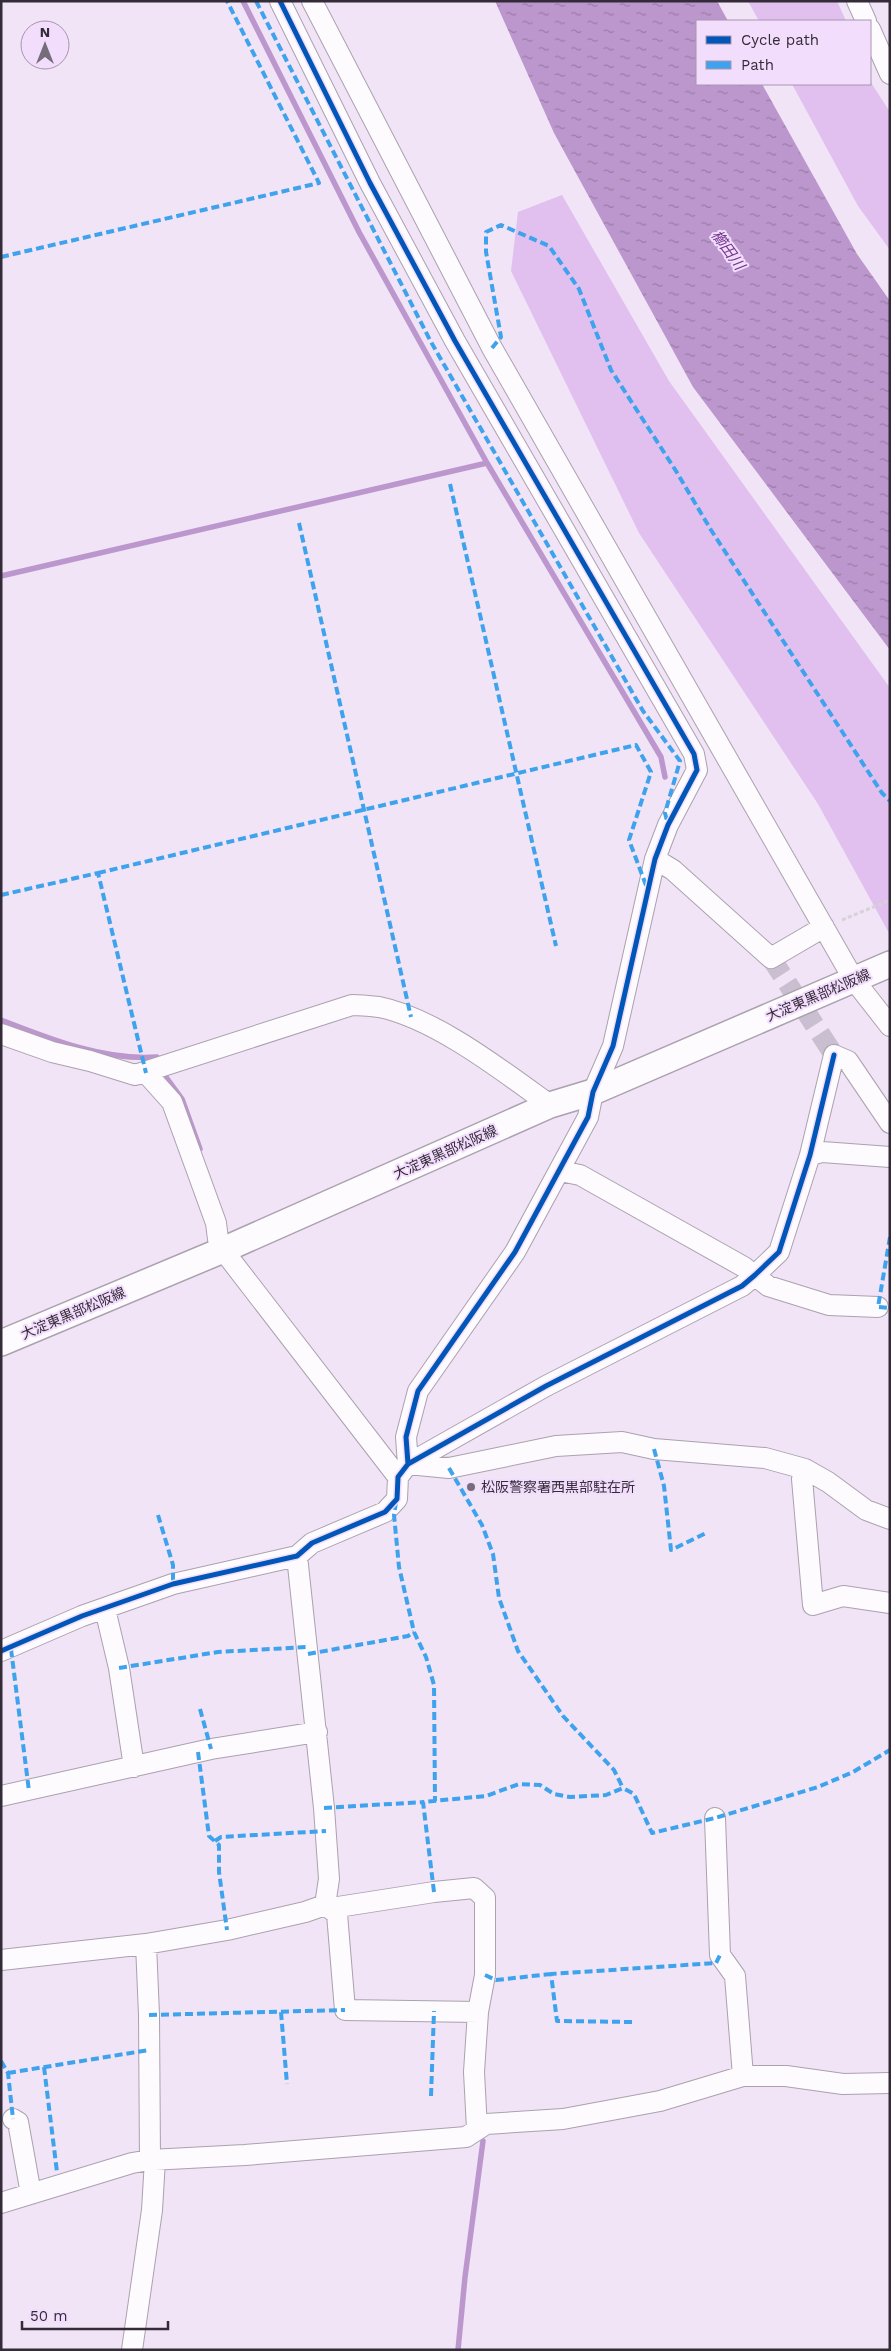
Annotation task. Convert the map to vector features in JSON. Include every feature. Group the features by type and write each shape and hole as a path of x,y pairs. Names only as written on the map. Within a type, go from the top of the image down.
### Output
{"main road":[{"name":"大淀東黒部松阪線","path":"1,1343 230,1247 550,1105 593,1092 890,964"}],"street":[{"path":"1,1652 82,1616 173,1584 297,1556 312,1543 385,1512 397,1498 403,1471 406,1437 418,1391 515,1252 588,1117 593,1092 613,1046 655,859 668,825 697,770 694,754 455,340 370,183 280,1"},
{"path":"312,1 492,348 890,1026"},
{"path":"858,1 866,20"},
{"path":"871,31 890,74"},
{"path":"655,859 673,870 770,958 830,925"},
{"path":"1,1034 52,1052 90,1060 135,1074 352,1005 379,1007 411,1017 489,1061 550,1105"},
{"path":"403,1471 546,1386 742,1286 779,1252 810,1155 834,1055 848,1060 890,1122"},
{"path":"146,1072 172,1102 216,1223 218,1239 230,1247 403,1471"},
{"path":"810,1155 822,1152 890,1157"},
{"path":"560,1171 580,1175 744,1267 768,1286 829,1304 878,1308"},
{"path":"403,1471 449,1468 556,1446 622,1442 672,1451 765,1458 805,1469 828,1482 866,1510 890,1519"},
{"path":"805,1469 802,1479 813,1605 843,1596 890,1603"},
{"path":"297,1556 317,1732 329,1879 325,1905"},
{"path":"106,1609 119,1668 134,1767"},
{"path":"1,1796 210,1749 317,1732"},
{"path":"715,1818 720,1955 734,1976 743,2076"},
{"path":"1,1960 146,1944 227,1930 305,1912 325,1905 338,1907 434,1892 474,1888 485,1898 485,1975 478,2012 474,2072 477,2129"},
{"path":"325,1905 336,1914 345,2010 478,2012"},
{"path":"132,2350 152,2210 146,1944"},
{"path":"1,2203 30,2188 132,2163 151,2156 245,2156 466,2137 486,2124 563,2119 660,2101 743,2076 786,2076 843,2084 890,2083"},
{"path":"13,2119 18,2122 30,2188"}],"path":[{"path":"830,925 890,900"}],"shaded area":[{"path":"748,1 837,1 846,20 758,20"},
{"path":"871,83 890,112 890,250 858,206 793,85 871,85"},
{"path":"562,195 669,381 890,688 890,935 818,804 639,533 511,271 518,212"}],"water":[{"name":"櫛田川","path":"495,1 717,1 727,20 696,20 696,85 763,85 857,254 890,301 890,650 693,387 554,133"}],"waterway":[{"path":"243,1 359,232 487,463 661,757 665,777"},
{"path":"1,576 487,463"},
{"path":"1,1020 58,1041 97,1052 117,1056 157,1057 158,1060"},
{"path":"166,1077 182,1099 200,1149"},
{"path":"458,2350 465,2277 483,2141"}],"tunnel":[{"path":"771,958 834,1055"}],"marked path":[{"path":"1,257 319,183 227,1"},
{"path":"256,1 431,342 643,711 680,761 665,813 668,825"},
{"path":"492,348 501,337 486,252 486,232 501,225 549,246 579,289 611,370 676,471 711,530 882,793 890,801"},
{"path":"450,484 556,946"},
{"path":"299,523 411,1017"},
{"path":"98,873 636,745 651,772 629,840 647,888"},
{"path":"1,895 98,873 146,1073"},
{"path":"890,1237 878,1307 890,1308"},
{"path":"654,1449 664,1486 671,1550 708,1532"},
{"path":"449,1468 482,1525 493,1554 499,1598 518,1651 563,1716 614,1770 623,1788"},
{"path":"396,1502 394,1515 399,1567 414,1632 426,1657 434,1685 435,1801"},
{"path":"158,1515 173,1565 173,1584"},
{"path":"308,1654 408,1636 414,1632"},
{"path":"119,1668 218,1652 307,1647"},
{"path":"11,1649 29,1791"},
{"path":"200,1709 211,1749"},
{"path":"434,1892 423,1802 486,1796 519,1784 540,1785 554,1794 570,1797 606,1795 623,1788 634,1794 652,1833 715,1818 818,1787 853,1772 890,1750"},
{"path":"198,1752 209,1836 219,1845 219,1872 227,1930"},
{"path":"324,1808 423,1802"},
{"path":"215,1841 221,1837 326,1831"},
{"path":"632,2022 557,2021 551,1974 716,1963 720,1955"},
{"path":"485,1975 496,1980 551,1974"},
{"path":"149,2015 345,2010"},
{"path":"431,2096 434,2011"},
{"path":"281,2012 287,2084"},
{"path":"8,2073 149,2050"},
{"path":"1,2061 8,2073 13,2119"},
{"path":"44,2067 57,2172"}],"cycle path":[{"path":"280,1 370,183 455,341 694,754 697,770 668,825 655,859 613,1046 593,1092 588,1117 515,1252 418,1391 406,1437 408,1464"},
{"path":"1,1651 82,1616 173,1584 297,1556 312,1543 385,1512 397,1499 398,1477 408,1464 546,1386 742,1286 779,1252 810,1155 834,1055"}],"place":[{"name":"松阪警察署西黒部駐在所","path":"471,1487"}]}
